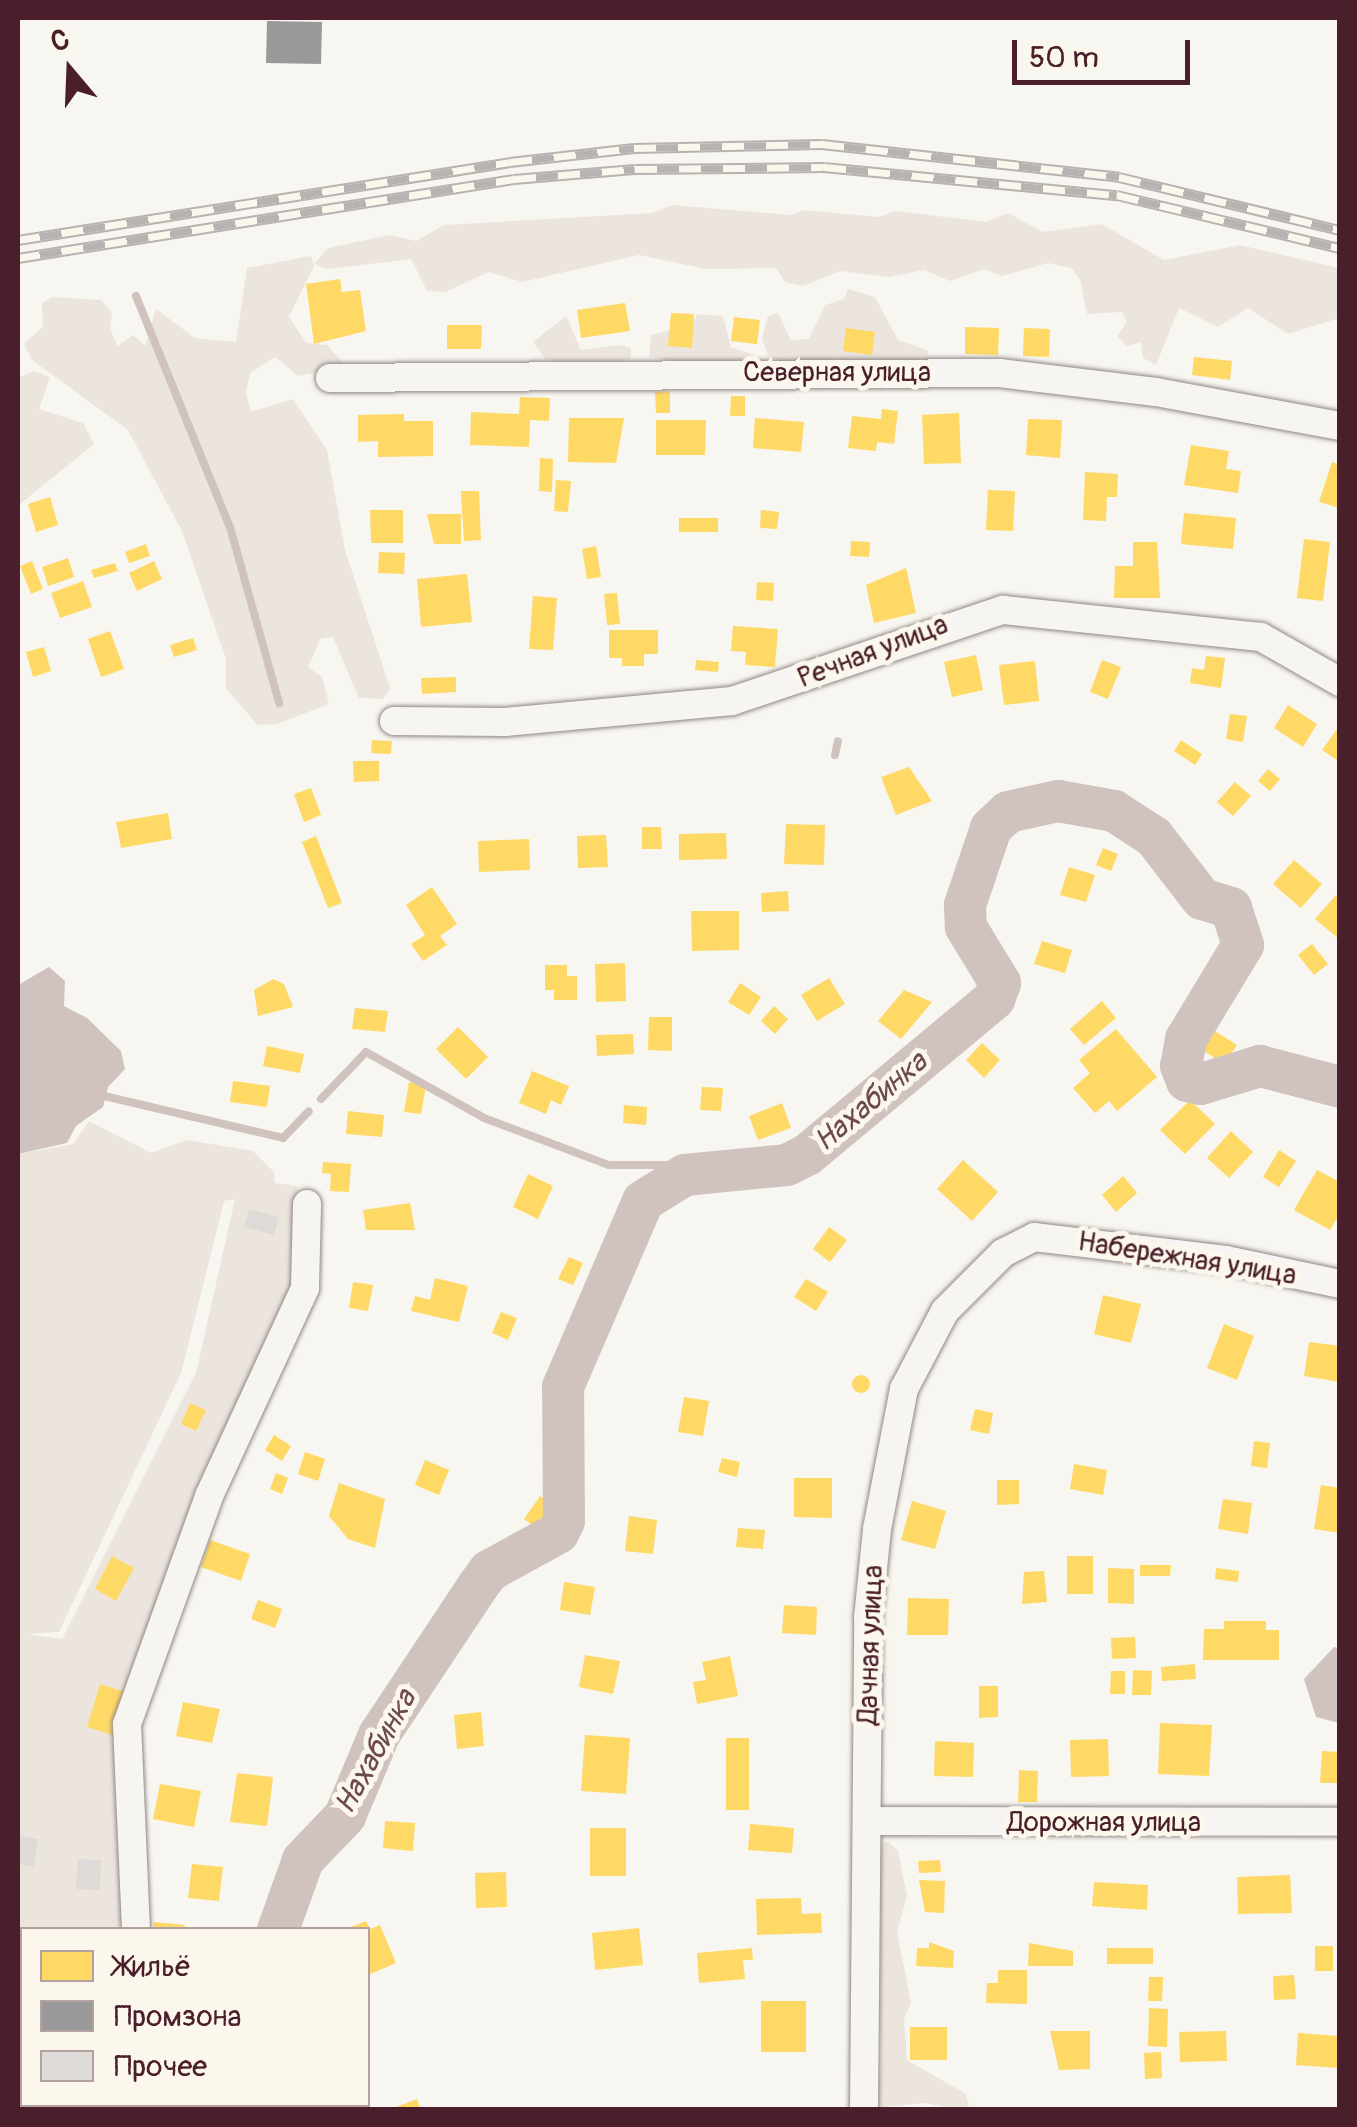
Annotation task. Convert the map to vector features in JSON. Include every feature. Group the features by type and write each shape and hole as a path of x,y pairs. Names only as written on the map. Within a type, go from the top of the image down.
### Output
{"street":[{"name":"Северная улица","path":"330,378 1000,374 1156,392 1340,426"},
{"name":"Речная улица","path":"394,720 505,722 732,701 1002,610 1261,637 1340,682"},
{"path":"136,1927 127,1724 209,1496 305,1288 307,1204"},
{"name":"Набережная улица","path":"1034,1238 1226,1260 1340,1284"},
{"name":"Дачная улица","path":"864,2110 868,1618 888,1448 904,1389 945,1311 1003,1253 1034,1238"},
{"name":"Дорожная улица","path":"868,1821 1340,1822"}],"shaded area":[{"path":"672,205 792,215 803,210 879,217 896,211 986,222 1008,213 1043,232 1102,224 1164,260 1240,245 1339,268 1339,318 1288,334 1248,308 1218,327 1179,308 1156,365 1143,358 1141,342 1127,346 1117,336 1127,322 1122,312 1087,314 1080,279 1071,268 1048,263 1002,276 984,269 950,281 924,270 889,277 840,271 803,286 785,282 776,268 706,269 639,255 522,282 489,272 445,292 427,291 411,259 327,269 314,264 328,248 390,235 416,241 444,225 652,213"},
{"path":"311,256 314,266 289,317 306,343 327,345 347,367 298,376 275,357 250,373 246,393 251,412 293,399 327,450 345,550 390,688 383,699 359,698 333,637 321,638 308,667 322,677 329,704 277,724 258,725 226,688 226,659 182,531 128,430 32,360 24,344 43,327 42,303 52,297 101,300 112,313 110,329 118,346 133,335 145,346 156,309 195,338 236,342 247,268"},
{"path":"848,289 875,297 898,340 927,350 931,364 791,366 768,356 762,338 768,316 778,313 791,340 809,339 825,305 844,299"},
{"path":"697,314 723,316 731,347 754,355 754,362 713,368 649,357 651,335 693,324"},
{"path":"566,316 581,350 619,345 631,348 631,359 606,365 546,360 533,342"},
{"path":"34,371 50,377 39,409 83,423 94,444 20,504 18,378"},
{"path":"49,967 65,981 64,1006 87,1018 121,1051 125,1069 108,1087 103,1107 76,1126 67,1143 18,1154 18,985"},
{"path":"89,1121 151,1153 187,1140 253,1151 274,1172 275,1183 297,1186 298,1279 134,1671 114,1769 122,1927 20,1927 20,2107 48,2107 18,2109 18,1154 73,1144","holes":["235,1199 196,1373 62,1639 27,1634 59,1632 181,1373 224,1201"]},
{"path":"1334,1647 1339,1648 1339,1723 1316,1717 1304,1679"},
{"path":"888,1842 898,1851 907,1896 897,1932 911,2003 904,2019 907,2060 966,2094 969,2106 957,2109 924,2103 876,2108 871,2089 881,2074 877,1844"}],"building: Жильё":[{"path":"340,279 342,292 360,290 366,331 314,344 306,284"},
{"path":"625,303 630,331 581,338 577,310"},
{"path":"671,313 694,314 692,348 668,346"},
{"path":"734,317 760,320 757,344 731,341"},
{"path":"447,325 482,325 481,349 447,349"},
{"path":"965,327 999,328 998,355 965,354"},
{"path":"846,328 875,332 872,355 843,351"},
{"path":"1024,328 1050,329 1049,357 1023,356"},
{"path":"1194,357 1232,361 1230,380 1192,375"},
{"path":"670,391 670,413 656,413 655,392"},
{"path":"731,396 745,396 745,416 730,416"},
{"path":"520,397 550,398 549,421 530,420 529,447 470,445 471,412 519,414"},
{"path":"882,409 898,411 894,444 877,442 876,451 848,448 852,416 881,419"},
{"path":"959,413 961,463 924,464 922,415"},
{"path":"404,414 404,421 433,421 433,456 378,457 378,441 358,442 358,415"},
{"path":"569,418 624,418 616,463 568,462"},
{"path":"755,418 804,422 801,452 753,448"},
{"path":"1028,419 1062,420 1060,458 1026,455"},
{"path":"656,420 706,420 705,455 656,455"},
{"path":"1191,445 1229,451 1226,469 1241,471 1238,493 1184,485"},
{"path":"540,458 553,459 552,492 539,491"},
{"path":"1332,462 1340,465 1340,508 1319,502"},
{"path":"1085,472 1118,474 1117,497 1107,497 1106,521 1083,520"},
{"path":"556,480 571,481 568,512 554,511"},
{"path":"988,490 1015,491 1013,531 986,530"},
{"path":"461,491 479,491 481,540 464,541"},
{"path":"50,497 58,525 36,532 28,504"},
{"path":"370,510 403,510 403,543 371,543"},
{"path":"761,510 779,512 777,529 760,528"},
{"path":"1184,513 1236,518 1233,549 1181,544"},
{"path":"427,514 461,514 461,544 434,544"},
{"path":"679,518 718,518 718,532 679,532"},
{"path":"1304,539 1330,542 1323,601 1297,598"},
{"path":"851,541 870,542 869,557 850,556"},
{"path":"1133,542 1157,542 1160,598 1114,598 1115,566 1133,566"},
{"path":"146,544 150,556 129,563 125,552"},
{"path":"596,546 601,577 587,579 582,549"},
{"path":"379,552 405,553 404,574 378,573"},
{"path":"68,558 74,577 48,586 42,567"},
{"path":"32,561 43,589 31,594 20,566"},
{"path":"154,561 162,579 137,591 129,573"},
{"path":"115,563 118,571 94,578 91,570"},
{"path":"906,568 916,613 874,623 866,585"},
{"path":"467,574 472,622 421,627 417,579"},
{"path":"83,581 92,607 60,618 51,593"},
{"path":"757,582 774,583 773,601 756,600"},
{"path":"617,593 620,624 607,625 604,594"},
{"path":"533,596 557,598 553,650 529,649"},
{"path":"733,626 778,629 775,667 745,665 746,652 731,651"},
{"path":"609,630 658,630 658,654 644,654 644,666 622,666 622,658 609,658"},
{"path":"110,631 124,669 101,677 88,639"},
{"path":"193,638 197,650 174,657 170,645"},
{"path":"44,647 51,671 33,677 26,652"},
{"path":"976,655 983,690 952,697 944,662"},
{"path":"1206,656 1225,658 1221,688 1190,683 1192,668 1204,670"},
{"path":"696,660 719,662 718,672 695,670"},
{"path":"1102,660 1121,667 1108,699 1090,692"},
{"path":"1035,661 1039,701 1004,705 999,665"},
{"path":"456,677 456,692 422,694 421,678"},
{"path":"1288,705 1317,724 1303,747 1274,728"},
{"path":"1230,714 1247,716 1243,742 1226,739"},
{"path":"1340,725 1340,762 1322,750"},
{"path":"372,740 392,741 391,754 371,753"},
{"path":"1181,740 1202,754 1195,765 1174,751"},
{"path":"353,761 379,761 379,781 354,782"},
{"path":"909,767 932,801 896,815 881,777"},
{"path":"1268,769 1280,779 1270,791 1258,781"},
{"path":"1235,782 1251,796 1233,816 1217,802"},
{"path":"311,788 321,815 304,822 294,794"},
{"path":"168,813 172,839 121,848 116,822"},
{"path":"786,824 825,825 824,865 784,864"},
{"path":"642,827 661,827 662,849 642,849"},
{"path":"726,833 727,859 679,860 679,834"},
{"path":"606,835 608,867 578,868 577,836"},
{"path":"316,836 342,903 328,908 302,842"},
{"path":"529,839 530,870 479,872 478,841"},
{"path":"1103,848 1118,854 1111,871 1096,865"},
{"path":"1294,860 1322,884 1301,908 1273,884"},
{"path":"1069,867 1095,875 1086,902 1060,895"},
{"path":"432,887 457,924 440,936 447,945 423,961 411,944 425,935 406,905"},
{"path":"788,891 789,911 762,912 761,893"},
{"path":"1336,895 1340,899 1340,940 1315,919"},
{"path":"691,911 739,911 739,950 692,951"},
{"path":"1042,941 1072,950 1065,973 1034,964"},
{"path":"1312,944 1328,964 1314,975 1298,955"},
{"path":"625,963 626,1001 596,1002 595,964"},
{"path":"545,965 567,965 567,976 577,976 577,1000 554,1000 554,990 545,990"},
{"path":"829,978 845,1004 817,1021 801,995"},
{"path":"273,979 284,984 293,1007 258,1016 254,990"},
{"path":"740,983 761,997 749,1015 728,1002"},
{"path":"904,990 932,1002 901,1039 878,1021"},
{"path":"1102,1001 1116,1018 1084,1045 1070,1029"},
{"path":"774,1006 788,1019 775,1034 761,1021"},
{"path":"355,1008 388,1011 385,1032 352,1029"},
{"path":"649,1017 672,1017 672,1051 648,1050"},
{"path":"458,1027 488,1057 466,1079 436,1049"},
{"path":"1210,1028 1237,1045 1224,1064 1198,1047"},
{"path":"1116,1029 1157,1077 1117,1111 1109,1101 1095,1113 1073,1088 1090,1073 1079,1060"},
{"path":"633,1034 634,1054 597,1056 596,1035"},
{"path":"982,1043 1000,1060 984,1078 966,1060"},
{"path":"267,1046 304,1054 300,1073 263,1066"},
{"path":"532,1071 569,1086 561,1105 551,1100 546,1114 519,1103"},
{"path":"233,1081 270,1086 267,1107 230,1102"},
{"path":"409,1082 426,1085 421,1114 404,1112"},
{"path":"702,1087 723,1088 721,1111 700,1110"},
{"path":"1190,1100 1215,1124 1185,1154 1160,1130"},
{"path":"782,1103 791,1128 758,1140 749,1116"},
{"path":"624,1105 647,1107 646,1125 623,1123"},
{"path":"348,1111 384,1115 382,1137 346,1134"},
{"path":"1231,1131 1253,1152 1229,1178 1207,1158"},
{"path":"1279,1150 1296,1161 1279,1187 1263,1177"},
{"path":"963,1160 998,1192 972,1221 937,1189"},
{"path":"323,1162 351,1164 349,1192 330,1191 331,1174 322,1173"},
{"path":"1317,1170 1340,1182 1340,1213 1330,1230 1294,1210"},
{"path":"528,1174 553,1186 538,1219 513,1207"},
{"path":"1123,1176 1137,1193 1116,1212 1102,1195"},
{"path":"410,1203 415,1230 366,1230 363,1210"},
{"path":"829,1227 847,1240 830,1262 813,1249"},
{"path":"569,1257 583,1263 573,1285 558,1279"},
{"path":"435,1278 468,1286 459,1322 411,1311 415,1296 430,1300"},
{"path":"806,1279 828,1292 816,1311 794,1297"},
{"path":"353,1282 373,1285 368,1311 349,1308"},
{"path":"1103,1295 1141,1304 1131,1343 1094,1334"},
{"path":"501,1312 517,1318 508,1340 492,1333"},
{"path":"1224,1324 1254,1336 1237,1380 1207,1368"},
{"path":"1309,1342 1340,1346 1340,1382 1304,1376"},
{"path":"861,1375 868,1377 868,1391 861,1393 854,1391 852,1384 854,1377"},
{"path":"684,1397 709,1401 703,1436 678,1432"},
{"path":"190,1403 206,1410 196,1431 181,1424"},
{"path":"975,1409 993,1413 989,1434 970,1430"},
{"path":"274,1435 291,1446 282,1461 265,1450"},
{"path":"1254,1441 1270,1443 1267,1468 1251,1466"},
{"path":"305,1452 325,1459 318,1481 298,1474"},
{"path":"722,1458 740,1462 737,1477 718,1472"},
{"path":"425,1460 449,1470 439,1495 415,1485"},
{"path":"1074,1464 1107,1470 1103,1495 1070,1489"},
{"path":"276,1473 288,1478 282,1494 270,1489"},
{"path":"794,1478 832,1478 832,1518 794,1517"},
{"path":"997,1480 1019,1480 1019,1504 997,1505"},
{"path":"339,1483 385,1499 375,1548 348,1539 329,1516"},
{"path":"1321,1485 1340,1488 1340,1533 1314,1529"},
{"path":"540,1496 553,1506 536,1528 524,1519"},
{"path":"1223,1499 1252,1503 1248,1534 1218,1529"},
{"path":"912,1501 946,1511 935,1549 901,1540"},
{"path":"629,1516 657,1520 653,1554 625,1551"},
{"path":"738,1528 765,1530 763,1549 736,1547"},
{"path":"210,1540 250,1554 241,1581 201,1567"},
{"path":"112,1556 134,1568 116,1601 95,1589"},
{"path":"1067,1556 1093,1556 1093,1594 1067,1594"},
{"path":"1140,1565 1171,1565 1170,1576 1140,1576"},
{"path":"1108,1568 1134,1569 1134,1604 1108,1603"},
{"path":"1216,1568 1239,1571 1238,1582 1215,1579"},
{"path":"1044,1571 1047,1602 1022,1604 1024,1572"},
{"path":"564,1582 595,1587 590,1615 560,1610"},
{"path":"908,1598 949,1599 948,1635 907,1635"},
{"path":"258,1600 282,1609 275,1628 251,1619"},
{"path":"784,1605 817,1607 816,1635 782,1633"},
{"path":"1224,1621 1266,1621 1266,1630 1279,1630 1279,1660 1203,1660 1204,1629 1224,1629"},
{"path":"1135,1637 1136,1658 1112,1659 1111,1638"},
{"path":"585,1655 620,1661 613,1694 579,1687"},
{"path":"730,1656 738,1696 697,1704 693,1682 706,1680 702,1662"},
{"path":"1195,1664 1196,1679 1162,1681 1161,1667"},
{"path":"1133,1670 1152,1671 1151,1695 1132,1695"},
{"path":"1111,1671 1125,1671 1125,1694 1110,1694"},
{"path":"100,1684 125,1692 112,1735 87,1727"},
{"path":"979,1686 998,1686 998,1717 979,1718"},
{"path":"183,1702 220,1709 212,1743 176,1736"},
{"path":"481,1712 484,1746 457,1749 454,1715"},
{"path":"1160,1723 1212,1725 1209,1776 1158,1774"},
{"path":"585,1735 630,1738 626,1794 581,1791"},
{"path":"726,1738 749,1738 749,1810 726,1810"},
{"path":"1108,1739 1109,1776 1071,1777 1070,1740"},
{"path":"935,1741 974,1743 973,1777 934,1776"},
{"path":"1322,1751 1340,1752 1340,1783 1320,1783"},
{"path":"1019,1770 1038,1771 1037,1802 1018,1802"},
{"path":"237,1773 273,1777 267,1826 230,1822"},
{"path":"160,1784 201,1791 194,1827 153,1819"},
{"path":"385,1821 415,1823 413,1851 383,1848"},
{"path":"750,1824 794,1828 792,1853 748,1850"},
{"path":"590,1828 626,1828 626,1876 590,1876"},
{"path":"940,1860 941,1872 919,1873 918,1861"},
{"path":"192,1864 223,1867 219,1901 188,1898"},
{"path":"506,1872 507,1907 476,1908 475,1873"},
{"path":"1290,1875 1292,1913 1238,1914 1237,1877"},
{"path":"919,1880 945,1881 944,1913 925,1912"},
{"path":"1094,1882 1148,1885 1147,1910 1092,1906"},
{"path":"801,1898 802,1914 821,1913 822,1933 757,1935 756,1899"},
{"path":"154,1922 185,1925 185,1927 153,1927"},
{"path":"380,1925 396,1963 370,1974 370,1929"},
{"path":"639,1928 643,1965 595,1970 592,1933"},
{"path":"929,1942 954,1951 953,1968 916,1966 917,1948 929,1948"},
{"path":"1029,1943 1073,1951 1073,1966 1028,1966"},
{"path":"1315,1946 1333,1946 1333,1971 1315,1971"},
{"path":"752,1948 753,1960 743,1960 745,1979 699,1983 697,1953"},
{"path":"1107,1948 1153,1948 1153,1964 1107,1964"},
{"path":"998,1970 1027,1970 1027,2004 986,2003 987,1983 998,1983"},
{"path":"1294,1975 1296,1999 1274,2000 1273,1976"},
{"path":"1149,1977 1163,1977 1162,2001 1148,2001"},
{"path":"761,2001 806,2001 806,2052 761,2052"},
{"path":"1149,2008 1168,2009 1167,2047 1148,2046"},
{"path":"910,2027 947,2027 947,2060 910,2060"},
{"path":"1050,2031 1090,2031 1090,2069 1059,2070"},
{"path":"1226,2031 1227,2061 1180,2062 1179,2032"},
{"path":"1298,2033 1340,2036 1339,2068 1296,2065"},
{"path":"1161,2052 1162,2078 1145,2079 1144,2053"},
{"path":"417,2099 421,2110 391,2110 391,2109"}],"building: Промзона":[{"path":"267,21 322,22 321,64 266,63"}],"building: Прочее":[{"path":"249,1209 279,1217 274,1235 244,1227"},
{"path":"18,1836 38,1839 34,1867 18,1864"},
{"path":"78,1859 101,1860 100,1890 76,1889"}],"waterway":[{"path":"136,296 230,527 279,703"},
{"path":"835,755 838,741"},
{"name":"Нахабинка","path":"279,1927 303,1860 345,1816 379,1735 478,1586 489,1571 558,1533 564,1521 563,1387 643,1201 685,1175 787,1165 807,1155 994,999 1000,983 966,927 965,905 991,828 1008,812 1058,801 1114,811 1154,837 1202,899 1231,908 1243,945 1186,1039 1181,1066 1187,1081 1201,1084 1260,1066 1340,1087"},
{"path":"321,1099 366,1052 484,1118 609,1165 787,1165"},
{"path":"100,1095 283,1138 309,1111"},
{"name":"Нахабинка","path":"322,2107 325,2110"}],"railway":[{"path":"18,240 510,162 634,148 822,144 1119,177 1340,230"},
{"path":"18,258 514,179 635,169 824,167 1117,195 1340,248"}]}
